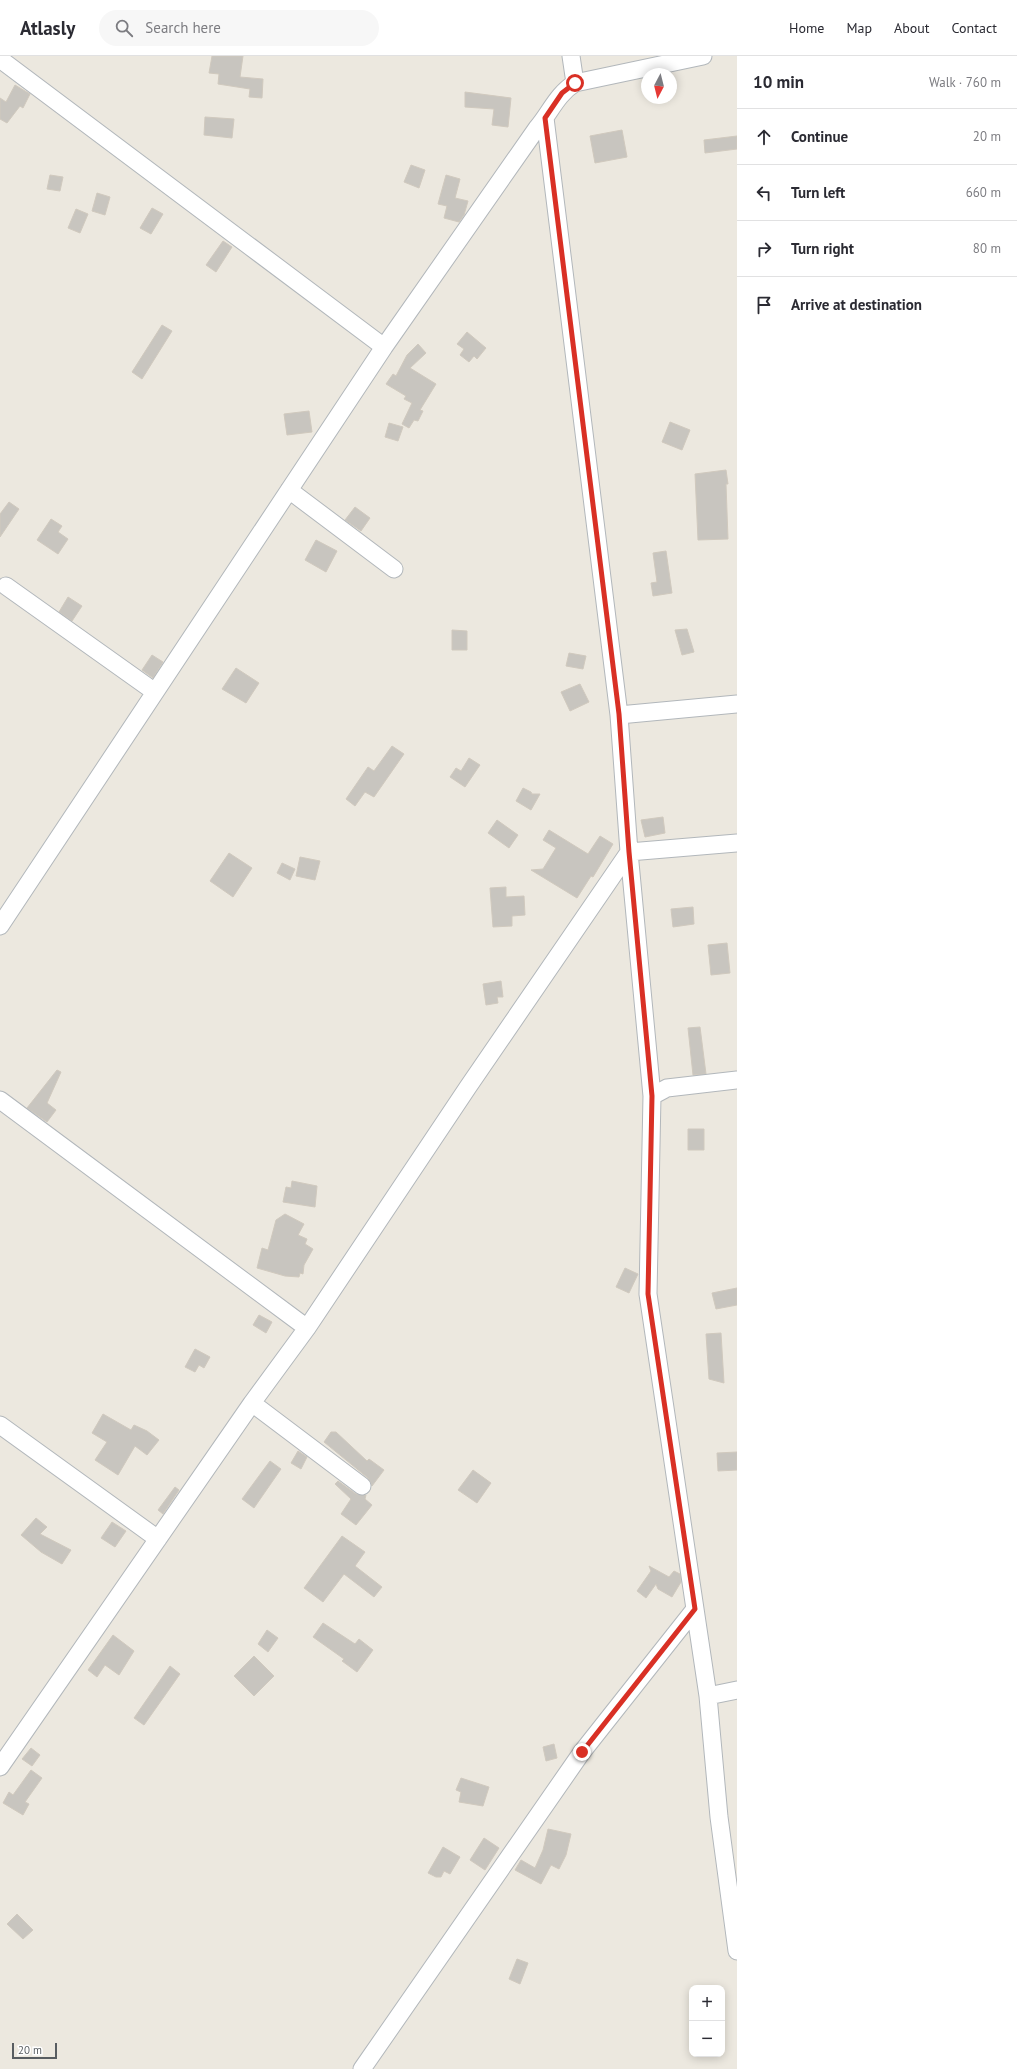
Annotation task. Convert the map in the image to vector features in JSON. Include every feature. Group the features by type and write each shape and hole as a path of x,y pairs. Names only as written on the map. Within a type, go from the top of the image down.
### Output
{"street":[{"path":"571,56 575,83"},
{"path":"0,926 384,347 536,128 545,118 562,93 575,83 703,56"},
{"path":"5,64 384,347"},
{"path":"545,118 619,714 629,852 652,1096 648,1294 708,1696 719,1817 737,1951"},
{"path":"289,490 394,569"},
{"path":"6,586 155,692"},
{"path":"619,714 737,704"},
{"path":"629,852 737,843"},
{"path":"0,1767 252,1403 307,1328 468,1087 629,852"},
{"path":"652,1096 667,1088 737,1080"},
{"path":"0,1100 307,1328"},
{"path":"252,1403 362,1486"},
{"path":"0,1426 158,1539"},
{"path":"362,2069 582,1752 695,1609"},
{"path":"708,1696 737,1690"}],"building":[{"path":"212,56 243,56 240,77 263,79 262,98 249,97 250,89 218,84 219,74 209,73"},
{"path":"15,85 30,94 23,108 20,106 7,123 0,119 0,98 6,102"},
{"path":"465,92 511,98 508,127 492,125 494,109 465,107"},
{"path":"205,117 234,119 232,138 204,135"},
{"path":"622,130 627,157 595,163 590,136"},
{"path":"737,136 737,149 705,153 704,140"},
{"path":"411,165 425,170 419,188 404,182"},
{"path":"50,175 63,177 60,191 47,189"},
{"path":"446,175 460,179 455,198 468,201 464,215 459,222 444,218 447,206 438,204"},
{"path":"97,193 110,197 105,215 92,211"},
{"path":"152,208 163,214 151,234 140,228"},
{"path":"76,209 88,214 80,233 68,228"},
{"path":"223,241 232,247 216,272 206,265"},
{"path":"162,325 172,331 142,379 132,372"},
{"path":"467,332 486,348 477,359 474,356 469,362 460,355 464,349 457,344"},
{"path":"418,344 426,353 410,368 436,384 420,410 423,411 418,421 414,420 409,428 402,424 412,403 404,399 406,396 386,384 393,374 396,376 407,355"},
{"path":"309,411 312,432 287,435 284,414"},
{"path":"670,422 690,430 682,450 662,442"},
{"path":"389,423 403,427 398,441 385,437"},
{"path":"726,470 728,484 726,484 728,539 698,540 695,474"},
{"path":"9,502 19,509 0,537 0,514"},
{"path":"355,507 370,518 361,531 345,520"},
{"path":"51,519 62,526 58,532 68,539 58,554 37,540"},
{"path":"316,540 337,551 326,572 305,560"},
{"path":"666,551 672,593 653,596 651,583 657,582 653,553"},
{"path":"68,597 82,606 72,621 59,612"},
{"path":"687,629 694,652 682,655 675,630"},
{"path":"452,630 467,631 467,650 452,650"},
{"path":"569,653 586,656 583,669 566,666"},
{"path":"152,655 163,662 153,678 142,670"},
{"path":"236,668 259,683 246,703 222,689"},
{"path":"580,684 589,702 570,711 561,692"},
{"path":"392,746 404,754 374,797 365,792 355,806 346,799 368,767 374,771"},
{"path":"469,758 480,765 465,787 450,777 456,768 461,771"},
{"path":"523,788 532,794 540,794 531,810 516,801"},
{"path":"663,817 665,833 645,837 641,820"},
{"path":"497,820 518,835 509,848 488,833"},
{"path":"549,830 588,854 600,836 613,844 593,877 591,876 577,898 531,870 543,869 556,848 543,840"},
{"path":"229,853 252,868 233,897 210,881"},
{"path":"300,857 320,861 315,880 296,876"},
{"path":"282,863 295,869 290,880 277,873"},
{"path":"506,887 506,897 524,896 525,915 512,916 512,926 493,927 490,888"},
{"path":"693,907 694,924 673,927 671,909"},
{"path":"727,943 730,973 711,975 708,945"},
{"path":"501,981 503,997 497,997 498,1003 486,1005 483,984"},
{"path":"700,1027 706,1074 693,1075 688,1028"},
{"path":"57,1070 61,1072 47,1103 56,1110 47,1122 27,1108"},
{"path":"688,1129 704,1129 704,1150 688,1150"},
{"path":"292,1181 317,1186 315,1207 283,1202 286,1187 291,1188"},
{"path":"285,1214 304,1224 298,1235 307,1239 305,1244 313,1249 304,1265 303,1274 300,1273 299,1277 285,1276 257,1268 262,1248 268,1250 276,1220"},
{"path":"625,1268 638,1274 629,1293 616,1287"},
{"path":"737,1288 737,1305 716,1309 712,1293"},
{"path":"259,1315 272,1322 266,1333 253,1325"},
{"path":"721,1333 724,1383 709,1379 706,1334"},
{"path":"195,1349 210,1357 204,1368 199,1365 195,1372 185,1367"},
{"path":"103,1414 131,1430 134,1425 147,1431 159,1440 147,1455 135,1446 118,1475 95,1460 107,1442 92,1433"},
{"path":"331,1432 336,1432 367,1461 369,1459 384,1470 372,1486 368,1478 324,1442"},
{"path":"298,1451 307,1457 301,1469 291,1463"},
{"path":"737,1452 737,1470 718,1471 717,1453"},
{"path":"270,1461 281,1469 254,1508 242,1499"},
{"path":"473,1470 491,1483 477,1503 458,1490"},
{"path":"338,1481 356,1494 366,1495 365,1499 372,1505 356,1525 341,1514 351,1499 335,1484"},
{"path":"175,1487 179,1490 163,1514 158,1510"},
{"path":"36,1518 47,1527 40,1534 71,1550 62,1564 41,1552 21,1535"},
{"path":"112,1522 126,1531 115,1547 101,1538"},
{"path":"342,1536 365,1552 355,1566 382,1587 374,1597 344,1574 323,1602 304,1588"},
{"path":"649,1566 669,1577 674,1571 680,1574 681,1582 672,1597 658,1589 656,1584 646,1598 637,1591 651,1571"},
{"path":"323,1623 355,1644 359,1639 373,1650 357,1672 342,1661 344,1659 313,1637"},
{"path":"267,1630 278,1638 268,1652 258,1644"},
{"path":"113,1635 134,1651 119,1675 105,1665 97,1677 88,1670"},
{"path":"254,1656 274,1676 254,1696 234,1676"},
{"path":"170,1666 180,1674 144,1725 134,1718"},
{"path":"554,1744 557,1758 546,1761 543,1747"},
{"path":"31,1748 40,1755 32,1766 22,1759"},
{"path":"31,1770 42,1778 25,1802 29,1804 23,1815 3,1803 9,1792 13,1795"},
{"path":"461,1778 489,1787 483,1806 459,1802 461,1792 456,1790"},
{"path":"548,1829 571,1834 566,1855 559,1869 551,1865 541,1884 515,1870 521,1860 535,1868 543,1850"},
{"path":"484,1838 499,1848 485,1870 470,1860"},
{"path":"443,1847 460,1857 450,1874 444,1871 441,1877 436,1877 428,1873"},
{"path":"17,1914 33,1930 23,1939 7,1924"},
{"path":"517,1959 528,1963 520,1984 509,1979"}],"route":[{"path":"575,83 562,93 555,101 545,118 619,714 629,852 652,1096 648,1294 695,1609 582,1752"}]}
